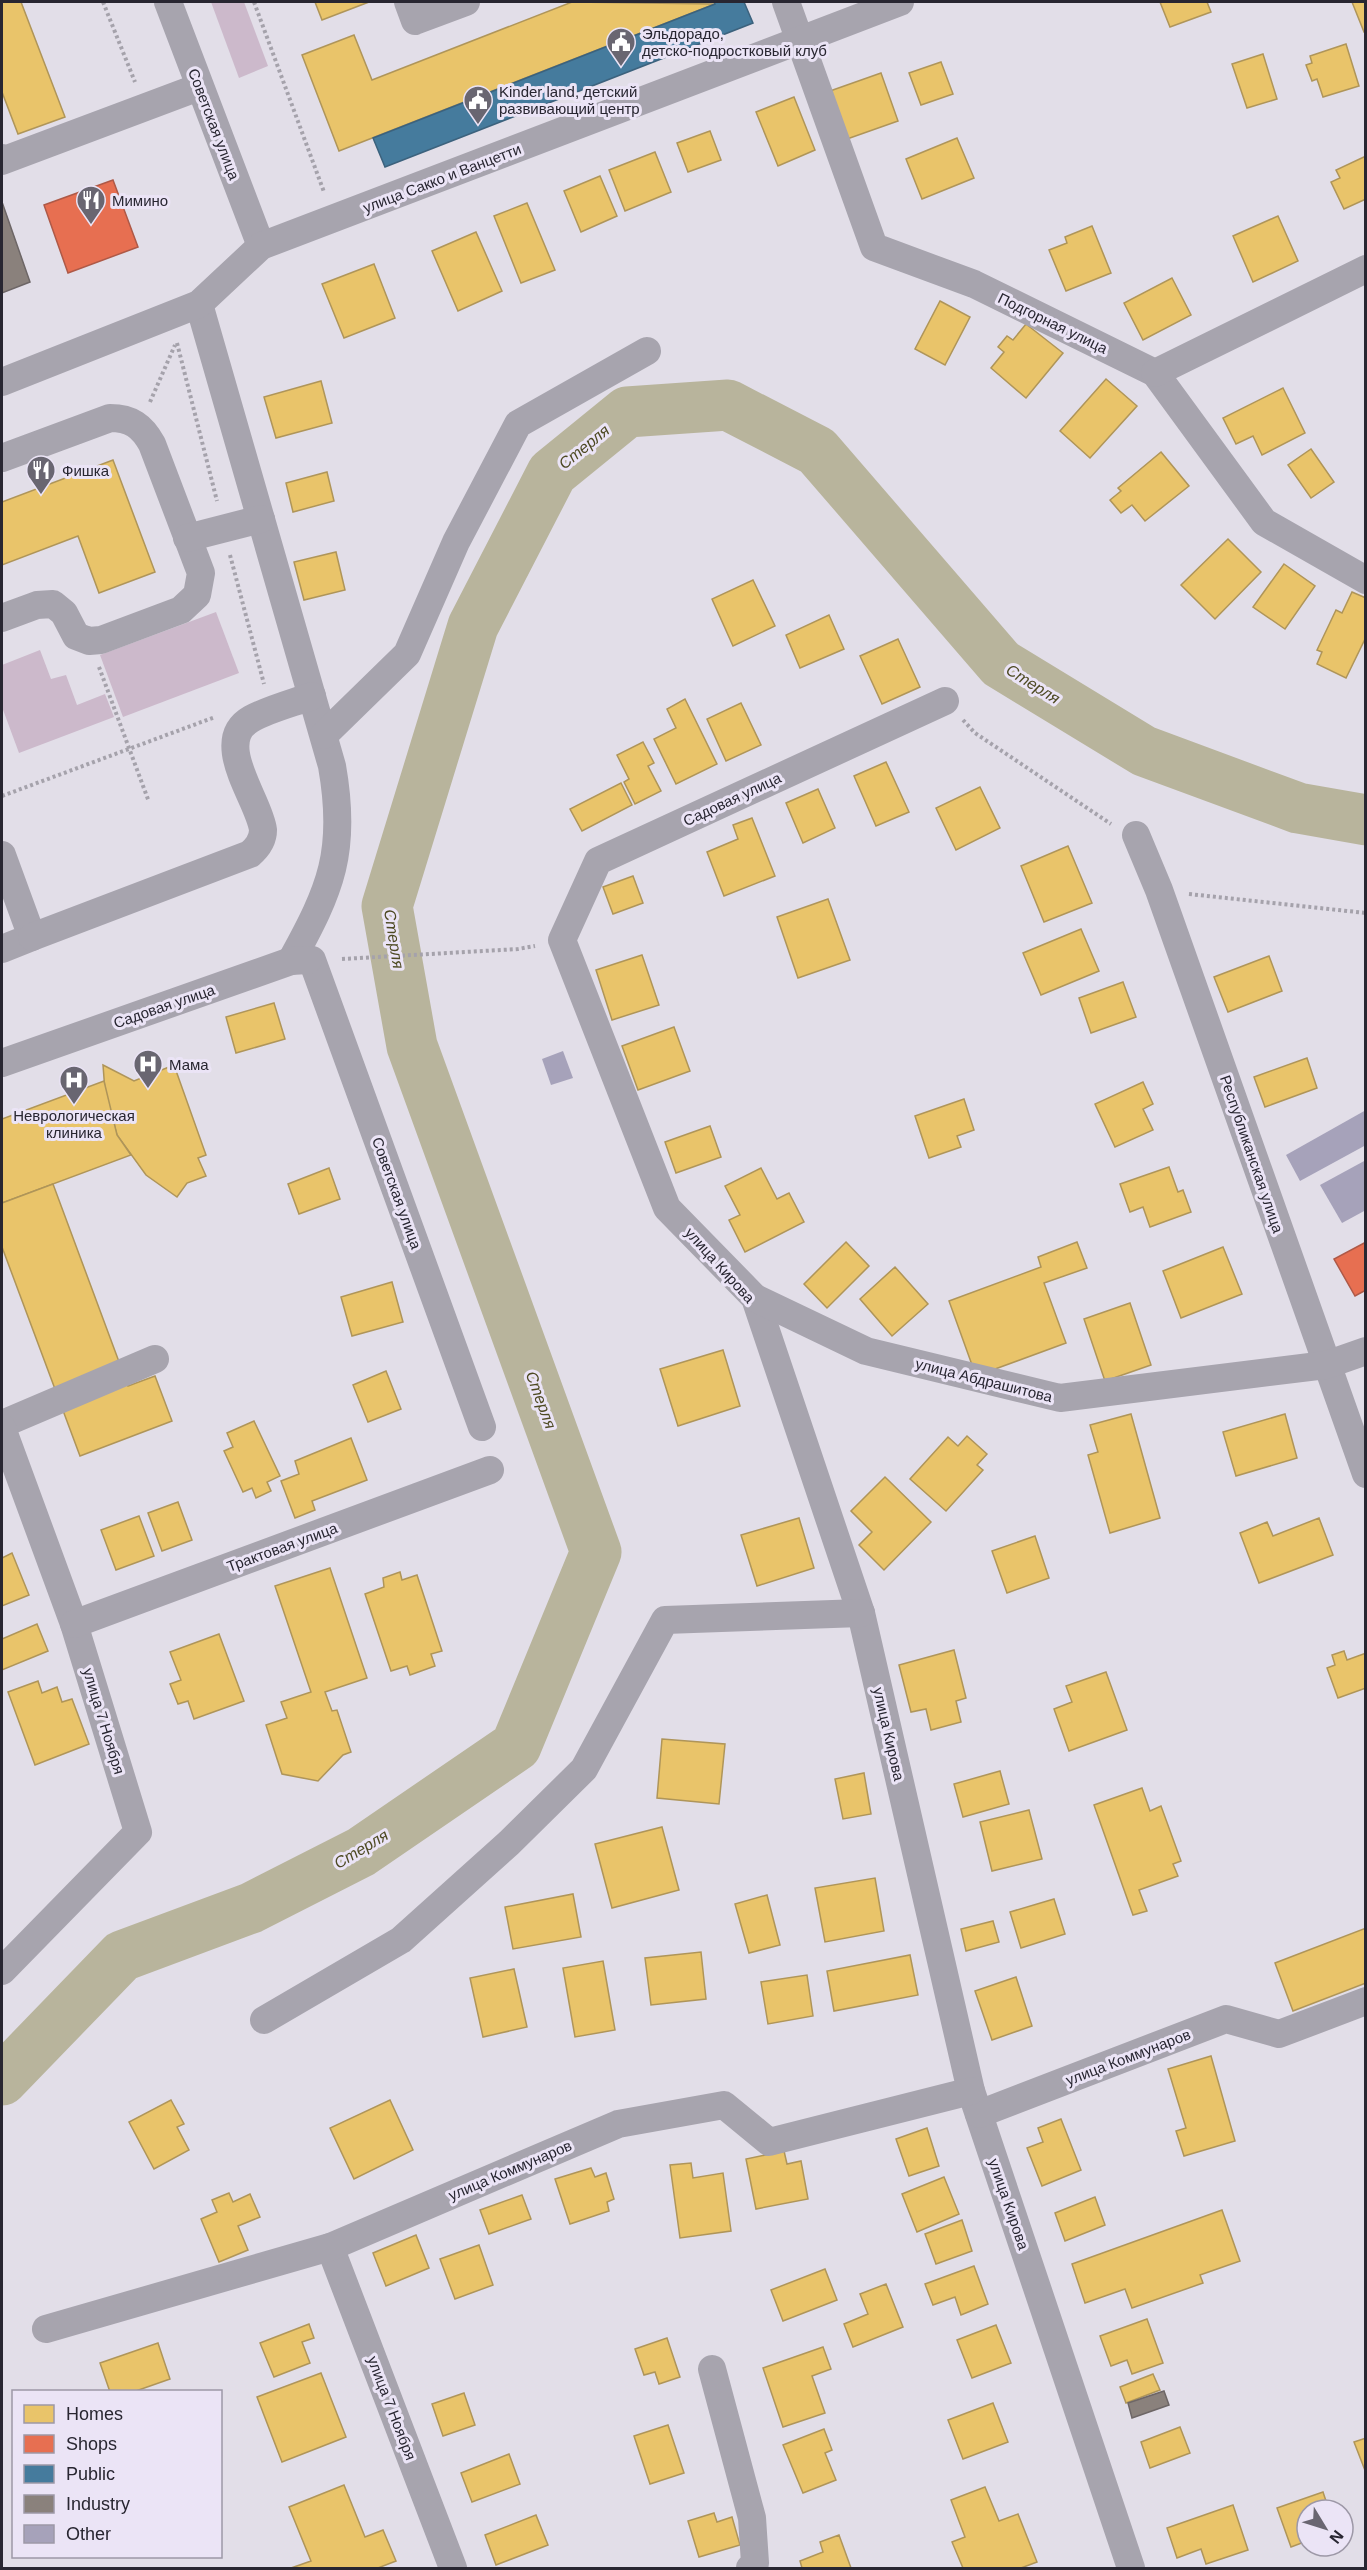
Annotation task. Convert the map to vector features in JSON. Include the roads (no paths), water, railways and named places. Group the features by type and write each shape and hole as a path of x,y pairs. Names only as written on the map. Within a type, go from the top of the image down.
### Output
{"street":[{"name":"Советская улица","path":"168,2 261,246"},
{"path":"408,2 415,21 466,2"},
{"path":"786,2 802,40"},
{"name":"улица Сакко и Ванцетти","path":"2,382 199,304 261,246 329,222 900,2"},
{"name":"Подгорная улица","path":"802,40 874,247 974,284 1155,374 1264,522 1365,580"},
{"path":"2,158 3,161 199,87"},
{"path":"1155,374 1365,269"},
{"path":"199,304 324,735 337,795 338,829 335,857 320,909 310,960"},
{"path":"324,735 407,654 456,542 518,424 647,351"},
{"path":"2,458 110,418 121,418 139,426 152,444 201,573 200,584 191,603 181,610 101,640 89,641 76,636 64,613 53,604 37,605 2,618"},
{"path":"187,538 261,519"},
{"path":"2,949 242,858 256,849 263,829 236,756 236,745 243,727 250,720 312,696"},
{"name":"Садовая улица","path":"562,940 598,861 945,701"},
{"name":"Республиканская улица","path":"1136,835 1159,890 1365,1474"},
{"path":"2,855 32,937"},
{"name":"улица Кирова","path":"562,940 667,1208 755,1298 861,1613 975,2103 1131,2568"},
{"name":"Советская улица","path":"310,960 482,1427"},
{"name":"Садовая улица","path":"2,1063 310,960"},
{"name":"улица Абдрашитова","path":"755,1298 866,1351 1060,1398 1326,1365 1365,1351"},
{"path":"2,1426 154,1359"},
{"name":"улица 7 Ноября","path":"2,1426 74,1624 138,1832 2,1971"},
{"name":"Трактовая улица","path":"74,1624 490,1470"},
{"path":"264,2020 401,1940 509,1843 584,1769 665,1620 861,1613"},
{"name":"улица Коммунаров","path":"46,2329 330,2247 618,2124 724,2105 769,2142 975,2103 1226,2019 1279,2034 1365,2001"},
{"name":"улица 7 Ноября","path":"330,2247 453,2568"},
{"path":"712,2369 752,2518 755,2563 750,2568"}],"waterway":[{"name":"Стерля","path":"2,2080 122,1956 251,1908 361,1852 516,1746 596,1552 412,1046 387,906 473,626 552,473 627,412 728,405 817,451 1001,664 1144,751 1298,808 1366,820"}],"place":[{"name":"Эльдорадо, детско-подростковый клуб","path":"621,68"},
{"name":"Kinder land, детский развивающий центр","path":"478,126"},
{"name":"Мимино","path":"91,226"},
{"name":"Фишка","path":"41,496"},
{"name":"Мама","path":"148,1090"},
{"name":"Неврологическая клиника","path":"74,1106"}]}
